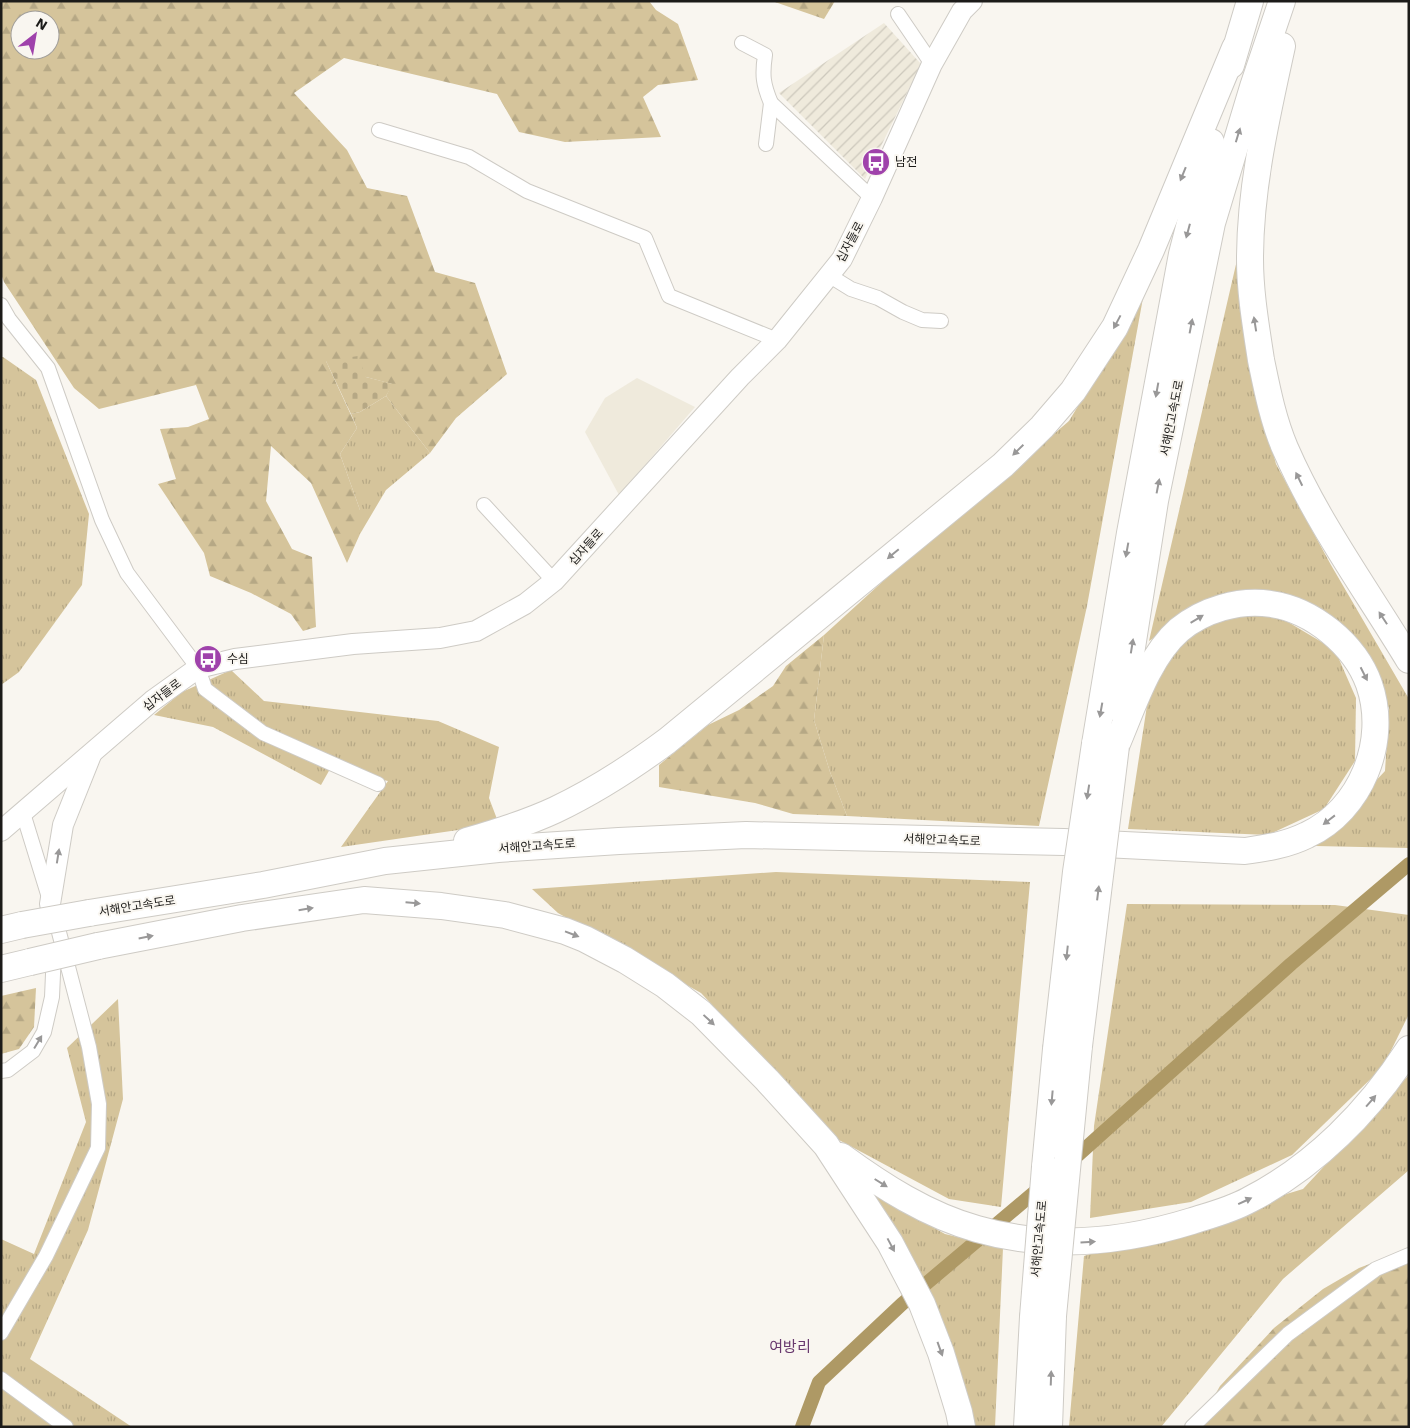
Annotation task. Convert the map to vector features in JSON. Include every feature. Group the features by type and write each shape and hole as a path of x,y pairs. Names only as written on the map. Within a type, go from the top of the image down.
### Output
{"highway":[{"name":"서해안고속도로","path":"1106,745 1130,533 1182,254 1235,48 1250,1"},
{"name":"서해안고속도로","path":"1027,1427 1043,1316 1068,1048 1076,872 1106,745 1212,223 1272,58 1282,1"},
{"path":"1292,1 1272,58 1252,212 1250,259 1254,316 1266,386 1284,446 1317,514 1409,660"},
{"path":"385,861 453,845 510,827 554,810 635,764 667,741 1003,465 1042,426 1073,391 1115,327 1152,250 1235,48"},
{"name":"서해안고속도로","path":"12,927 263,885 385,861 498,849 746,835 1064,842 1245,850 1264,848 1288,843 1308,834 1339,813 1365,774 1374,744 1376,723 1369,684 1349,650 1336,636 1305,616 1271,604 1254,602 1238,604 1207,613 1179,630 1159,655 1106,745"},
{"path":"1,969 98,946 242,918 364,900 407,902 484,911 546,925 584,939 625,960 684,999 720,1031 826,1145 890,1243 916,1294 941,1352 962,1427"},
{"path":"826,1145 866,1174 903,1197 942,1217 976,1229 1005,1236 1045,1242 1087,1242 1124,1238 1167,1229 1210,1216 1248,1201 1283,1180 1315,1156 1348,1126 1371,1102 1409,1049"},
{"name":"서해안고속도로","path":"1043,1316 1049,1427"}],"main road":[{"name":"십자들로","path":"1,831 152,701 198,668 235,659 353,644 440,638 476,631 525,604 554,582 740,377 777,340 830,276 842,259 872,198 932,64 962,11 972,1"},
{"path":"52,911 63,825 93,750"}],"street":[{"path":"898,14 932,64"},
{"path":"742,42 765,55 762,72 765,88 771,102 872,198"},
{"path":"766,144 771,102"},
{"path":"378,130 469,157 527,191 645,238 669,296 777,340"},
{"path":"830,276 851,289 878,298 922,320 941,321"},
{"path":"1,305 9,319 48,368 102,520 127,573 198,668 205,689 263,733 378,784"},
{"path":"484,505 554,582"},
{"path":"1,1333 46,1256 98,1148 99,1104 89,1046 23,813"},
{"path":"1,1071 8,1070 33,1051 44,1032 52,997 52,911"},
{"path":"1192,1427 1288,1334 1376,1269 1409,1254"},
{"path":"1,1380 66,1427"}],"shaded area":[{"path":"884,23 921,64 865,179 779,93"},
{"path":"637,378 695,407 619,495 585,432 605,398"}],"green space":[{"path":"1,1 649,1 656,10 678,24 698,80 658,85 643,97 661,137 565,142 519,132 497,94 344,58 294,93 347,150 367,188 407,196 435,272 475,283 507,374 456,418 430,453 386,396 392,384 366,377 326,361 357,428 340,454 360,510 360,534 347,563 311,483 271,446 266,501 292,549 312,557 316,627 303,631 291,614 251,593 210,576 204,553 158,484 176,479 160,429 188,427 209,419 196,385 99,409 74,388 4,282 1,274"},
{"path":"772,1 835,1 824,19"},
{"path":"1237,260 1250,364 1276,464 1331,565 1409,699 1409,848 1315,846 1385,771 1389,708 1350,634 1220,596 1149,641"},
{"path":"1143,298 1087,606 1039,826 847,816 830,772 814,720 824,635 903,563 1069,421"},
{"path":"358,356 366,377 393,384 386,396 360,412 351,414 326,361"},
{"path":"1,357 36,380 89,514 82,585 19,672 1,685"},
{"path":"386,396 430,453 386,490 360,534 360,510 340,454 357,428 351,414 360,412"},
{"path":"1207,613 1278,616 1335,650 1356,698 1355,761 1324,809 1268,835 1128,829 1148,699 1172,654"},
{"path":"824,635 814,720 830,772 847,816 793,814 755,803 659,787 659,765 708,725 739,710 773,686 786,666"},
{"path":"231,670 264,701 438,721 499,747 489,798 497,819 458,830 341,847 388,781 330,769 321,785 213,727 154,715 182,692"},
{"path":"776,872 1030,882 1001,1207 949,1199 839,1140 701,993 558,913 532,889"},
{"path":"1127,904 1335,905 1409,915 1409,1014 1383,1067 1292,1155 1191,1202 1090,1218 1094,1126"},
{"path":"36,988 34,1027 19,1049 1,1054 1,996"},
{"path":"118,999 123,1099 88,1230 30,1359 132,1427 1,1427 1,1239 34,1254 86,1122 67,1048"},
{"path":"1409,1075 1409,1170 1283,1279 1161,1427 1069,1427 1084,1256 1303,1189"},
{"path":"868,1191 945,1234 1003,1248 995,1427 970,1427"},
{"path":"1409,1249 1409,1427 1197,1427 1220,1386 1274,1328 1323,1289 1359,1268"}],"waterway":[{"path":"1069,1163 1291,964 1409,864"},
{"path":"802,1427 819,1382 902,1304 1043,1185"}],"place":[{"name":"남전","path":"876,162"},
{"name":"수심","path":"208,659"}],"district":[{"name":"여방리","path":"790,1347"}]}
